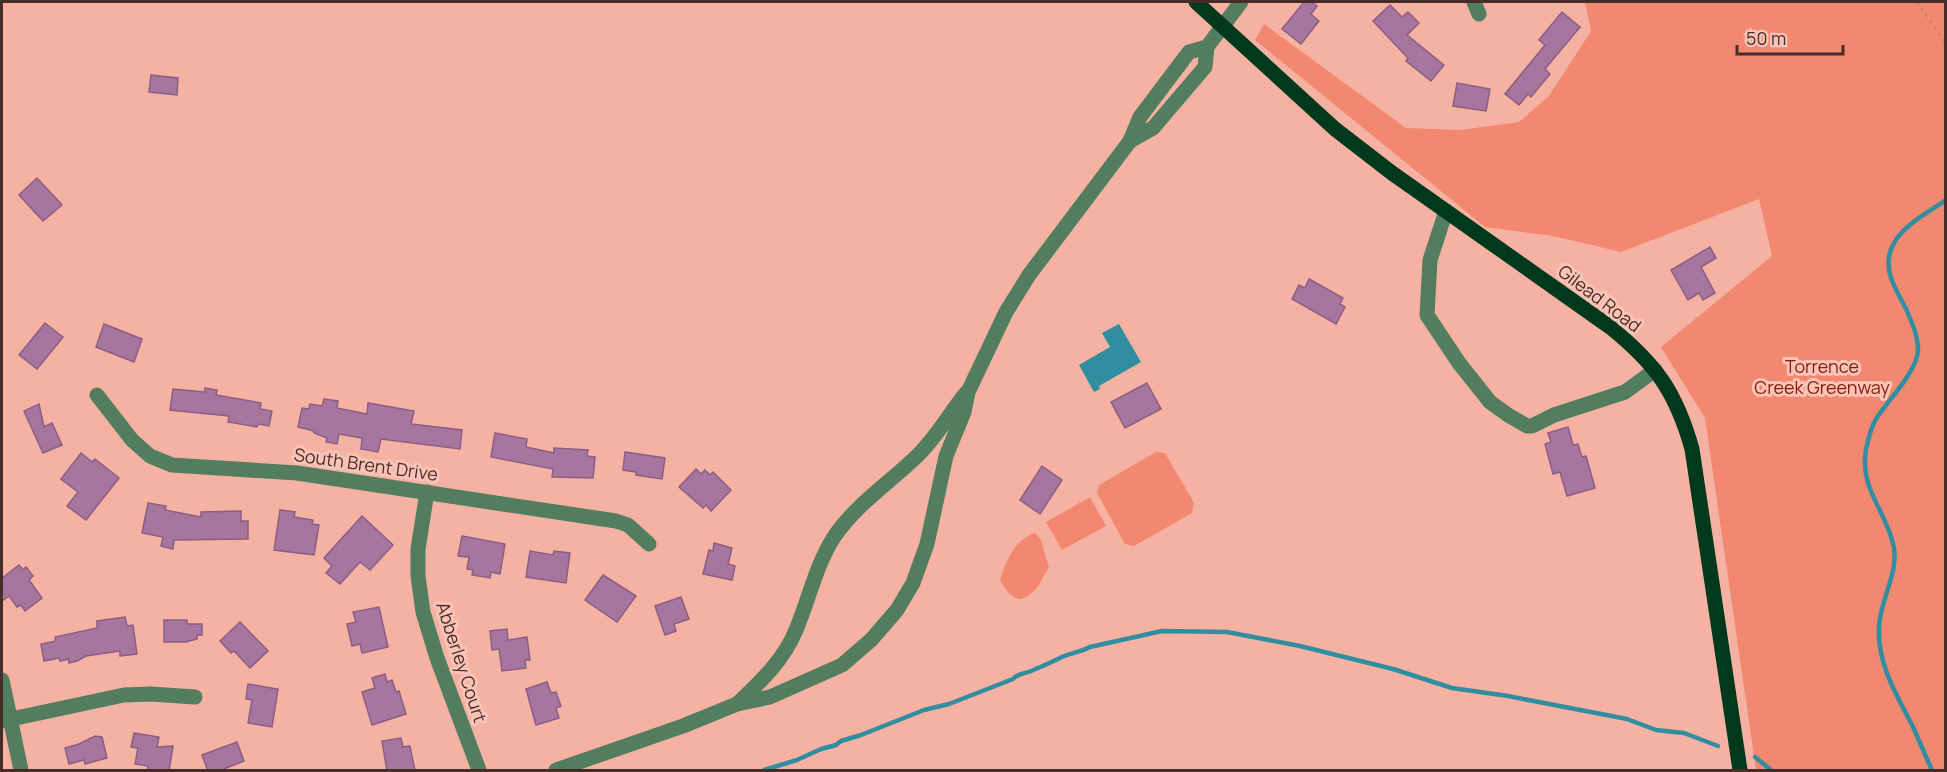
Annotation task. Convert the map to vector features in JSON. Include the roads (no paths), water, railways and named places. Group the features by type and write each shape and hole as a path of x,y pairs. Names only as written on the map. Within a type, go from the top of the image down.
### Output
{"main road":[{"name":"Gilead Road","path":"1196,2 1335,129 1610,327 1643,356 1655,370 1678,406 1692,449 1740,771"}],"street":[{"path":"1130,141 1153,128 1205,68 1207,47 1241,2"},
{"path":"556,771 683,726 736,704 770,697 842,665 871,640 897,610 913,583 927,544 945,456 964,412 968,392 984,355 1017,292 1130,141 1140,117 1189,52 1207,47"},
{"path":"1446,211 1430,260 1427,315 1459,363 1491,402 1508,416 1527,426 1532,426 1554,415 1625,392 1655,370"},
{"path":"736,704 765,678 782,657 796,631 823,555 835,536 850,517 918,456 936,436 951,412 968,392"},
{"name":"South Brent Drive","path":"97,395 132,440 150,456 172,465 297,472 616,521 628,525 649,544"},
{"name":"Abberley Court","path":"427,492 418,549 418,576 423,612 437,658 479,771"},
{"path":"2,680 6,720 21,771"},
{"path":"6,720 124,695 195,697"}],"water":[{"path":"1119,324 1141,362 1099,386 1100,389 1094,392 1079,365 1110,347 1102,333"}],"waterway":[{"path":"1932,770 1895,693 1881,654 1880,617 1895,558 1891,535 1870,489 1865,464 1866,449 1874,422 1913,367 1918,350 1913,325 1891,278 1888,264 1890,252 1903,231 1946,200"},
{"path":"764,770 797,760 924,710 949,704 1090,647 1162,631 1227,632 1300,646 1393,669 1452,688 1508,696 1627,719 1656,730 1684,733 1718,746"},
{"path":"1755,757 1771,770"}],"park label":[{"name":"Torrence Creek Greenway","path":"1822,376"}]}
